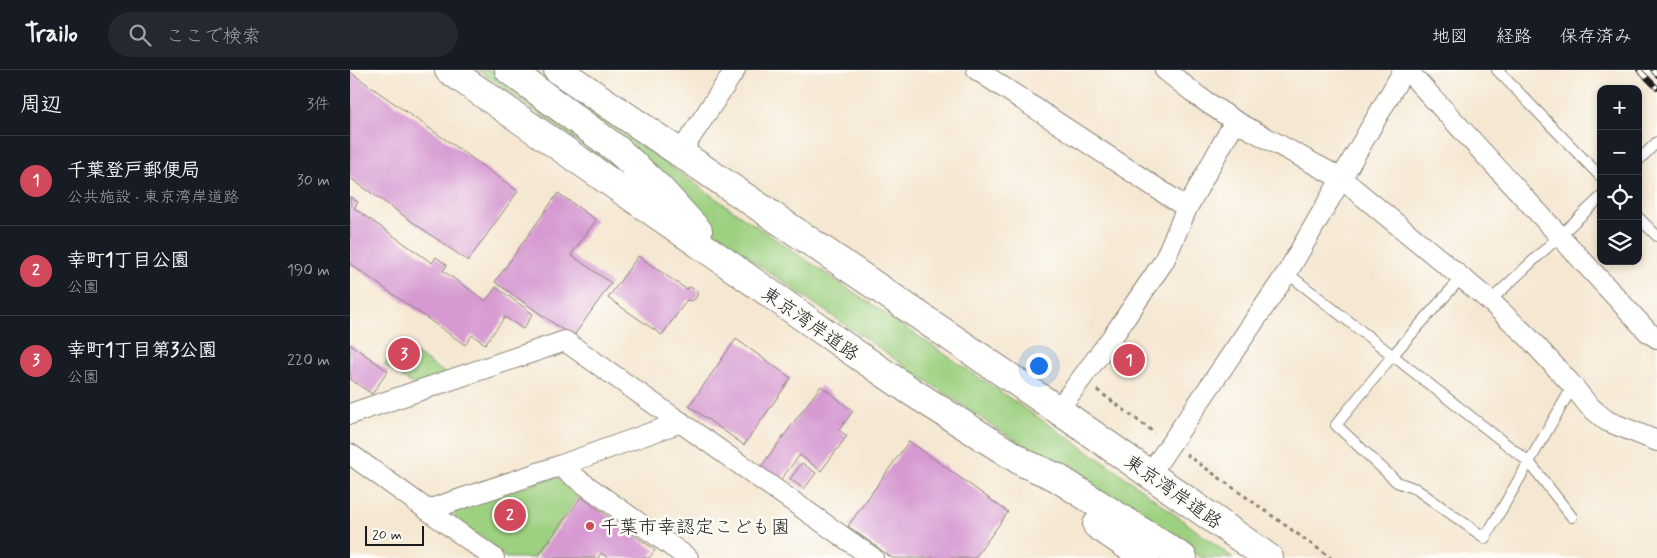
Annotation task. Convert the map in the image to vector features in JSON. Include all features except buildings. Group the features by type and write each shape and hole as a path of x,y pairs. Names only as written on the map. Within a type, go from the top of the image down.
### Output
{"highway":[{"name":"東京湾岸道路","path":"449,70 896,382 1024,463 1056,477 1183,558"},
{"path":"509,70 618,150 659,188 728,264"},
{"name":"東京湾岸道路","path":"558,70 1058,410 1269,558"},
{"path":"1024,463 1048,492 1146,558"}],"street":[{"path":"680,153 735,70"},
{"path":"976,70 1188,208"},
{"path":"1165,70 1199,97 1235,121 1342,179 1490,301 1528,337 1589,406 1607,421 1657,441"},
{"path":"1150,474 1287,273 1405,70 1648,332 1657,338"},
{"path":"1058,410 1113,336 1164,261 1188,208 1235,121"},
{"path":"350,414 565,341 873,558"},
{"path":"428,510 681,422"},
{"path":"350,454 494,558"},
{"path":"559,466 688,558"}],"lane":[{"path":"1497,70 1599,175"},
{"path":"1642,157 1657,142"},
{"path":"1490,301 1597,200"},
{"path":"1641,220 1657,236"},
{"path":"1287,273 1529,462 1572,516"},
{"path":"1462,277 1393,355 1336,425 1397,482 1416,489 1485,538 1573,386"}],"path":[{"path":"1091,386 1155,433"},
{"path":"1186,454 1331,558"}],"green space":[{"path":"478,70 492,70 594,140 625,175"},
{"path":"520,70 533,70 731,209 1117,471 1233,558 1202,558 985,421 728,244"},
{"path":"400,343 448,375 415,386 384,365"},
{"path":"555,477 580,494 534,558 506,558 454,522 457,507"}],"railway":[{"path":"1639,70 1657,88"},
{"path":"1653,70 1657,75"}],"place":[{"name":"幸町1丁目第3公園","path":"404,354"},
{"name":"千葉登戸郵便局","path":"1129,360"},
{"name":"幸町1丁目公園","path":"510,515"},
{"name":"千葉市幸認定こども園","path":"590,526"}]}
